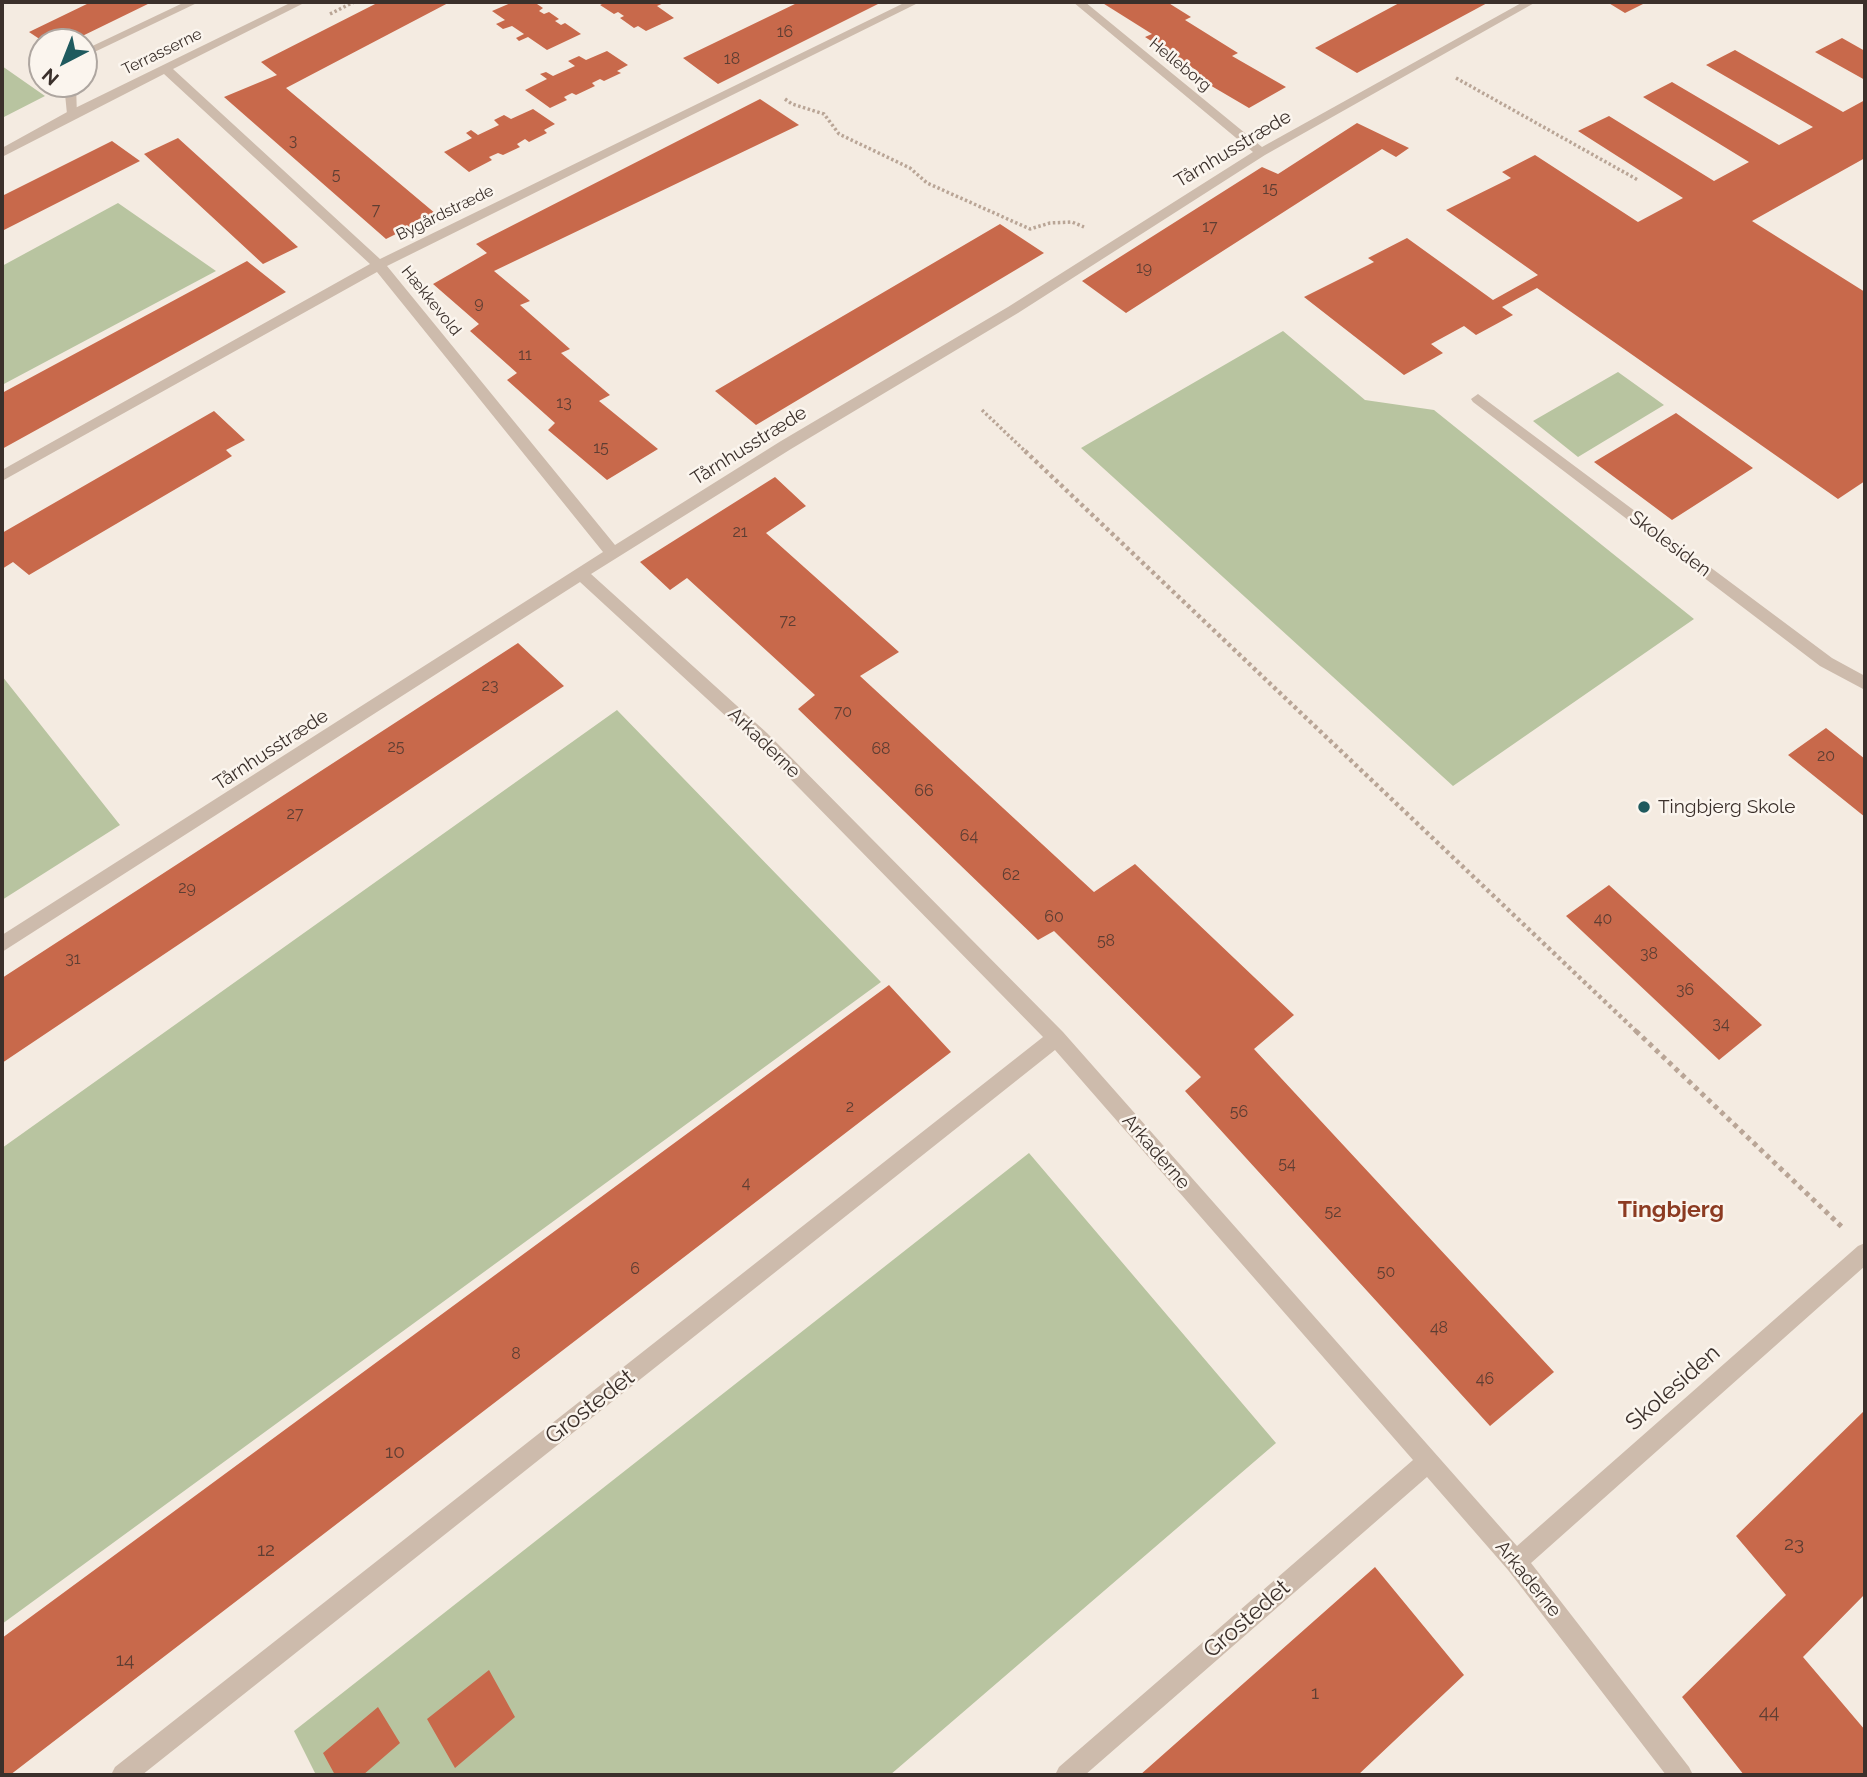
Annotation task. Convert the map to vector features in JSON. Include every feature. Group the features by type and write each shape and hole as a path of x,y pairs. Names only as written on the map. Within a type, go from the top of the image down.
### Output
{"street":[{"path":"98,47 193,2"},
{"name":"Terrasserne","path":"2,153 73,114 300,2"},
{"name":"Bygårdstræde","path":"2,476 379,265 914,2"},
{"name":"Helleborg","path":"1078,2 1261,152"},
{"name":"Tårnhusstræde","path":"2,944 613,553 1122,241 1261,152 1531,2"},
{"name":"Hækkevold","path":"164,68 379,265 613,553"},
{"path":"71,98 73,114"},
{"name":"Skolesiden","path":"1478,399 1826,662 1865,684"},
{"name":"Arkaderne","path":"581,574 761,738 1056,1038 1517,1562 1681,1775"},
{"name":"Grostedet","path":"123,1775 1056,1038"},
{"name":"Skolesiden","path":"1517,1562 1865,1253"},
{"name":"Grostedet","path":"1067,1775 1427,1462"}],"path":[{"path":"1424,61 1638,180"},
{"path":"761,78 792,104 824,114 839,134 910,167 927,183 1030,229 1050,223 1072,222 1122,241"},
{"path":"982,410 1845,1230"}],"green space":[{"path":"2,66 28,84 28,98 41,98 2,118"},
{"path":"118,203 216,271 2,385 2,266"},
{"path":"1283,331 1365,400 1434,410 1694,619 1453,786 1081,448"},
{"path":"1618,372 1664,405 1578,457 1533,421"},
{"path":"2,676 120,825 2,900"},
{"path":"617,710 881,982 2,1624 2,1148"},
{"path":"1029,1153 1276,1443 890,1775 316,1775 294,1731"}],"building":[{"path":"91,2 152,2 98,28 37,28"},
{"path":"379,2 450,2 286,88 436,214 386,239 224,97 277,75 261,62"},
{"path":"513,2 534,2 543,8 539,11 544,14 549,12 559,19 555,21 561,25 565,23 581,34 547,50 528,37 519,41 516,38 524,34 512,26 503,29 496,24 505,20 492,11"},
{"path":"606,2 666,2 657,6 674,18 646,31 638,26 634,28 620,18 624,16 618,12 614,14 600,5"},
{"path":"799,2 882,2 718,84 683,58"},
{"path":"1101,2 1167,2 1191,17 1185,20 1238,53 1232,56 1286,87 1249,108 1191,74 1196,70 1145,37 1152,34"},
{"path":"1401,2 1489,2 1357,73 1315,48"},
{"path":"1607,2 1647,2 1625,13"},
{"path":"1842,38 1865,51 1865,80 1815,52"},
{"path":"1735,50 1843,112 1865,100 1865,158 1752,221 1865,292 1865,481 1838,499 1537,288 1502,307 1513,315 1476,335 1464,326 1431,344 1443,353 1404,375 1304,297 1374,262 1368,258 1407,238 1493,300 1538,275 1446,210 1511,178 1502,172 1535,155 1638,222 1683,198 1578,131 1609,116 1714,181 1749,162 1643,97 1672,82 1779,145 1813,127 1706,65"},
{"path":"607,51 628,65 617,71 621,73 592,83 595,86 576,95 572,93 564,97 567,100 550,108 525,90 547,79 540,74 546,72 553,76 575,66 568,61 579,56 586,60"},
{"path":"760,99 799,125 494,271 530,301 520,305 570,349 561,353 610,395 599,401 658,449 607,480 548,430 555,423 507,380 517,373 470,331 479,324 433,284 487,253 476,244"},
{"path":"533,109 555,124 544,130 547,133 529,142 525,139 517,144 520,147 503,155 498,153 489,157 492,160 469,172 444,152 472,138 466,133 471,130 478,135 499,125 494,120 504,115 511,119"},
{"path":"1357,123 1409,148 1396,157 1382,149 1126,313 1082,281 1262,167 1278,174"},
{"path":"178,138 298,247 263,264 144,154"},
{"path":"112,141 140,161 2,231 2,196"},
{"path":"1000,224 1044,253 756,425 715,391"},
{"path":"247,261 286,292 2,449 2,393"},
{"path":"214,411 245,440 226,450 232,456 29,575 13,562 2,569 2,533"},
{"path":"1676,413 1753,468 1672,520 1594,462"},
{"path":"775,477 806,506 766,533 899,652 860,676 1094,892 1135,864 1294,1015 1254,1049 1554,1372 1490,1426 1185,1091 1201,1077 1054,931 1038,940 798,709 815,695 687,578 670,590 640,562"},
{"path":"518,643 564,686 2,1063 2,978"},
{"path":"1826,728 1865,759 1865,817 1788,755"},
{"path":"1609,885 1762,1025 1719,1060 1566,916"},
{"path":"889,985 951,1052 10,1775 2,1775 2,1638"},
{"path":"1865,1410 1865,1594 1803,1657 1865,1730 1865,1775 1744,1775 1682,1697 1786,1595 1736,1536"},
{"path":"1375,1567 1464,1675 1358,1775 1140,1775"},
{"path":"489,1670 515,1717 455,1768 427,1719"},
{"path":"378,1707 400,1743 363,1775 335,1775 323,1753"}],"place":[{"name":"Tingbjerg Skole","path":"1644,807"}],"district":[{"name":"Tingbjerg","path":"1671,1210"}]}
